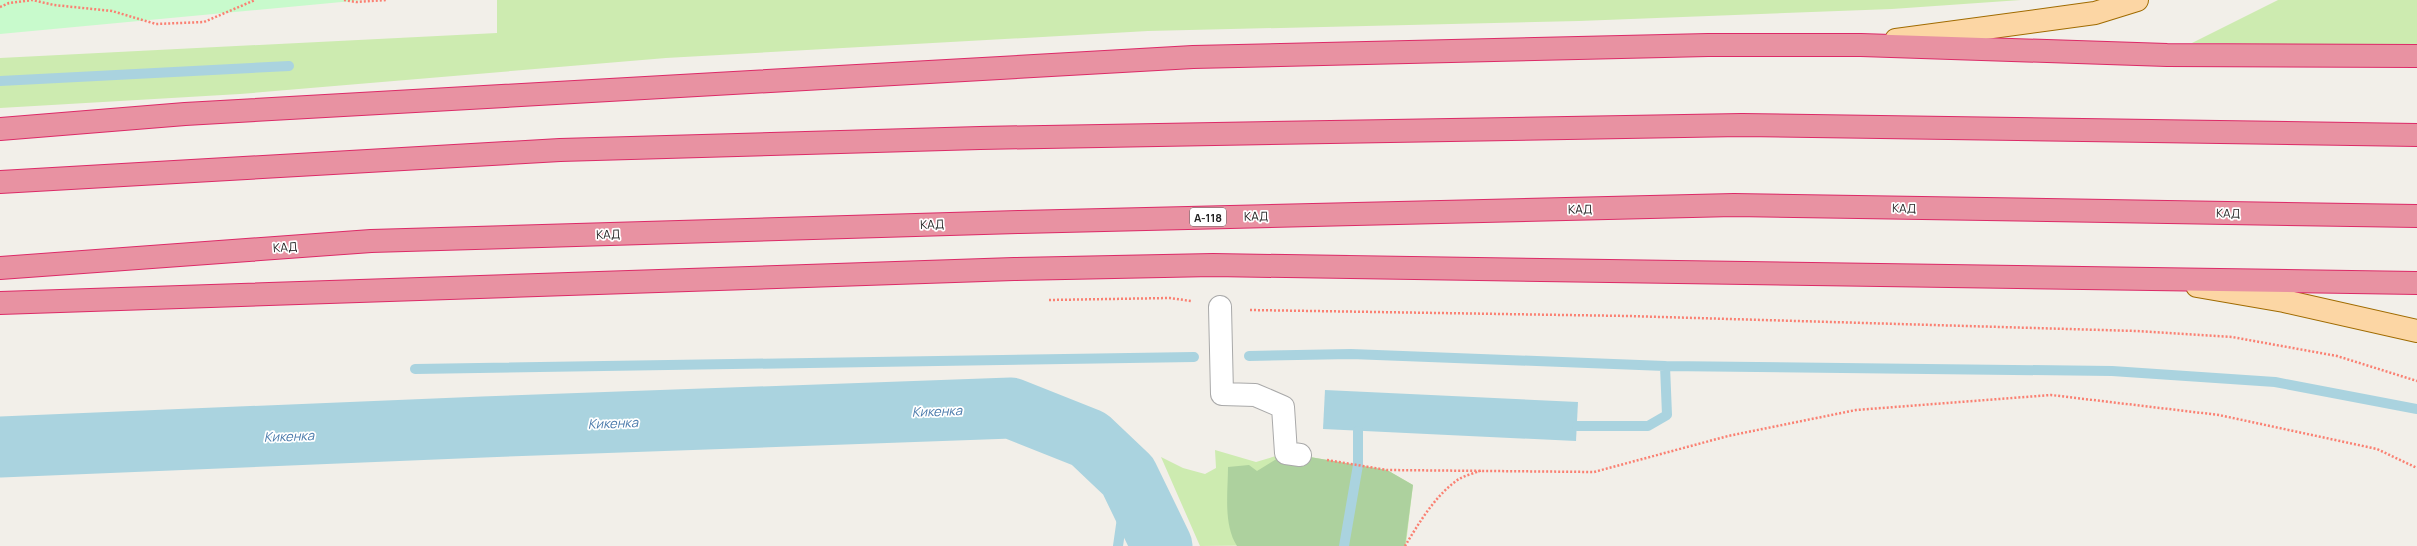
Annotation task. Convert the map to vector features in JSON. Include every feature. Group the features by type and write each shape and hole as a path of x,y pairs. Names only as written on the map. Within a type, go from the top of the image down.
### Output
{"highway":[{"path":"0,129 201,114 1193,57 1708,45 1861,45 2167,55 2417,56"},
{"path":"0,182 560,150 980,138 1742,125 2417,135"},
{"name":"КАД","path":"0,268 371,241 1020,222 1734,205 2417,216"},
{"path":"0,303 1014,269 1213,265 2417,283"}],"main road":[{"path":"1861,45 2095,13 2137,0"},
{"path":"2155,279 2284,301 2417,331"}],"lane":[{"path":"1220,307 1222,394 1255,395 1283,407 1286,452 1300,455"}],"path":[{"path":"0,7 9,3 32,0 54,6 112,11 156,24 204,22 255,0"},
{"path":"344,0 356,2 386,0"},
{"path":"1220,307 1266,312 1628,316 2136,331 2232,337 2337,356 2417,381"},
{"path":"1347,463 1387,470 1484,469 1594,472 1728,436 1856,410 2051,395 2220,415 2377,449 2417,468"},
{"path":"1405,546 1422,518 1446,490 1459,479 1484,469"}],"green space":[{"path":"0,0 363,0 0,34"},
{"path":"497,0 2021,0 1892,9 1579,21 1148,31 666,58 240,94 0,108 0,58 497,33"},
{"path":"2278,0 2417,0 2417,46 2192,43"},
{"path":"1215,450 1256,462 1286,453 1387,470 1413,485 1406,544 1200,546 1161,457 1183,468 1205,474 1216,468"},
{"path":"1286,453 1387,470 1413,485 1405,546 1237,546 1228,518 1228,467 1249,465 1257,471"}],"water":[{"path":"1325,390 1578,402 1576,441 1323,429"}],"waterway":[{"path":"0,81 289,66"},
{"path":"1249,356 1351,354 1665,366 1667,415 1648,426 1577,426"},
{"path":"415,369 1194,357"},
{"path":"1665,366 2112,371 2275,382 2417,409"},
{"name":"Кикенка","path":"0,447 483,427 1011,408 1089,439 1128,476 1162,546"},
{"path":"1344,546 1358,465 1358,431"},
{"path":"1118,546 1128,476"}]}
